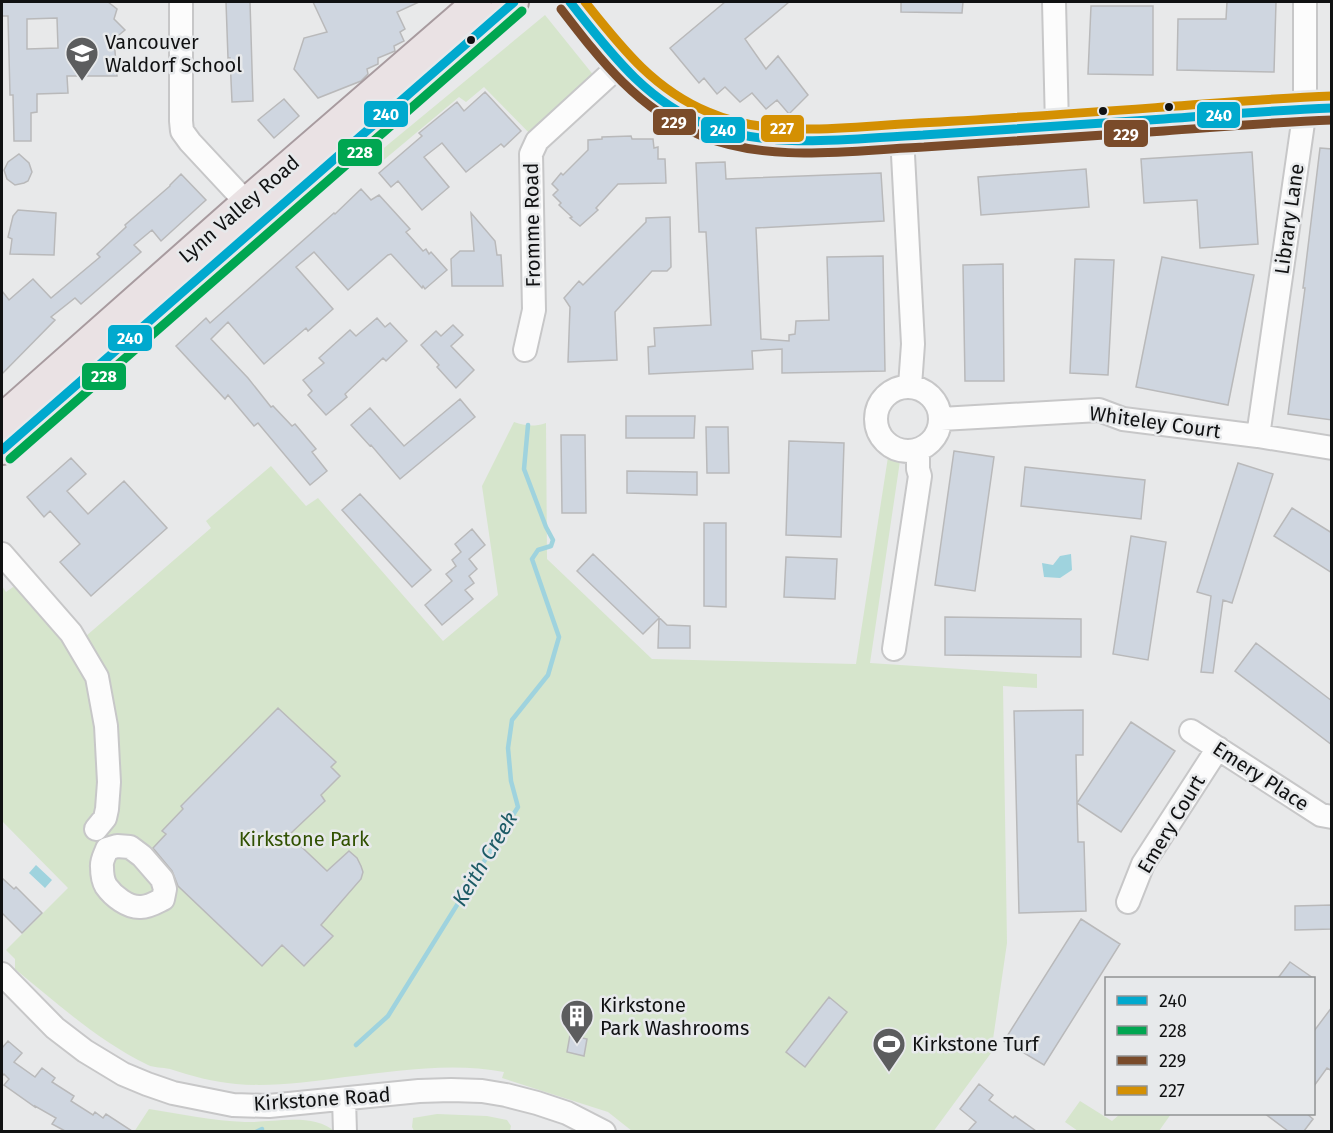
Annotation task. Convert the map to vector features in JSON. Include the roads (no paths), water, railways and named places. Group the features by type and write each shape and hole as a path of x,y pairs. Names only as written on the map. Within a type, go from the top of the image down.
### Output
{"main road":[{"name":"Lynn Valley Road","path":"2,450 477,2"},
{"name":"Lynn Valley Road","path":"2,418 514,2"}],"street":[{"path":"181,2 182,131 254,211"},
{"path":"570,2 621,64 665,104 701,122 741,136 777,141 818,141 1332,108"},
{"path":"1054,2 1058,126"},
{"name":"Library Lane","path":"1258,436 1305,109 1305,2"},
{"name":"Fromme Road","path":"525,350 534,310 531,154 537,141 621,64"},
{"path":"902,136 913,344 910,386"},
{"path":"910,386 930,394 937,403 941,419 938,433 932,442 918,450 905,452 893,448 884,441 878,431 875,418 878,406 886,395 897,388 910,386"},
{"name":"Whiteley Court","path":"941,419 1099,410 1123,419 1332,448"},
{"path":"894,649 920,476 918,450"},
{"path":"2,554 71,633 97,677 106,726 109,782 105,818 96,829"},
{"name":"Emery Place","path":"1191,731 1321,815 1332,817"},
{"name":"Emery Court","path":"1128,902 1143,864 1218,748"},
{"name":"Kirkstone Road","path":"4,981 56,1028 104,1063 147,1084 173,1093 233,1105 269,1106 418,1091 482,1091 537,1102 567,1113 604,1131"},
{"path":"344,1099 345,1131"}],"water":[{"path":"1071,554 1072,570 1060,578 1044,577 1042,563 1053,565 1060,556"},
{"path":"36,865 52,880 45,888 29,873"}],"waterway":[{"name":"Keith Creek","path":"356,1045 388,1016 518,807 511,781 508,748 512,720 548,675 559,637 532,559 538,550 551,546 553,540 524,469 528,425"},
{"name":"Keith Creek","path":"256,1132 262,1129"}],"place":[{"name":"Vancouver Waldorf School","path":"82,82"},
{"name":"Kirkstone Park Washrooms","path":"577,1045"},
{"name":"Kirkstone Turf","path":"889,1073"}],"park label":[{"name":"Kirkstone Park","path":"304,839"}]}
